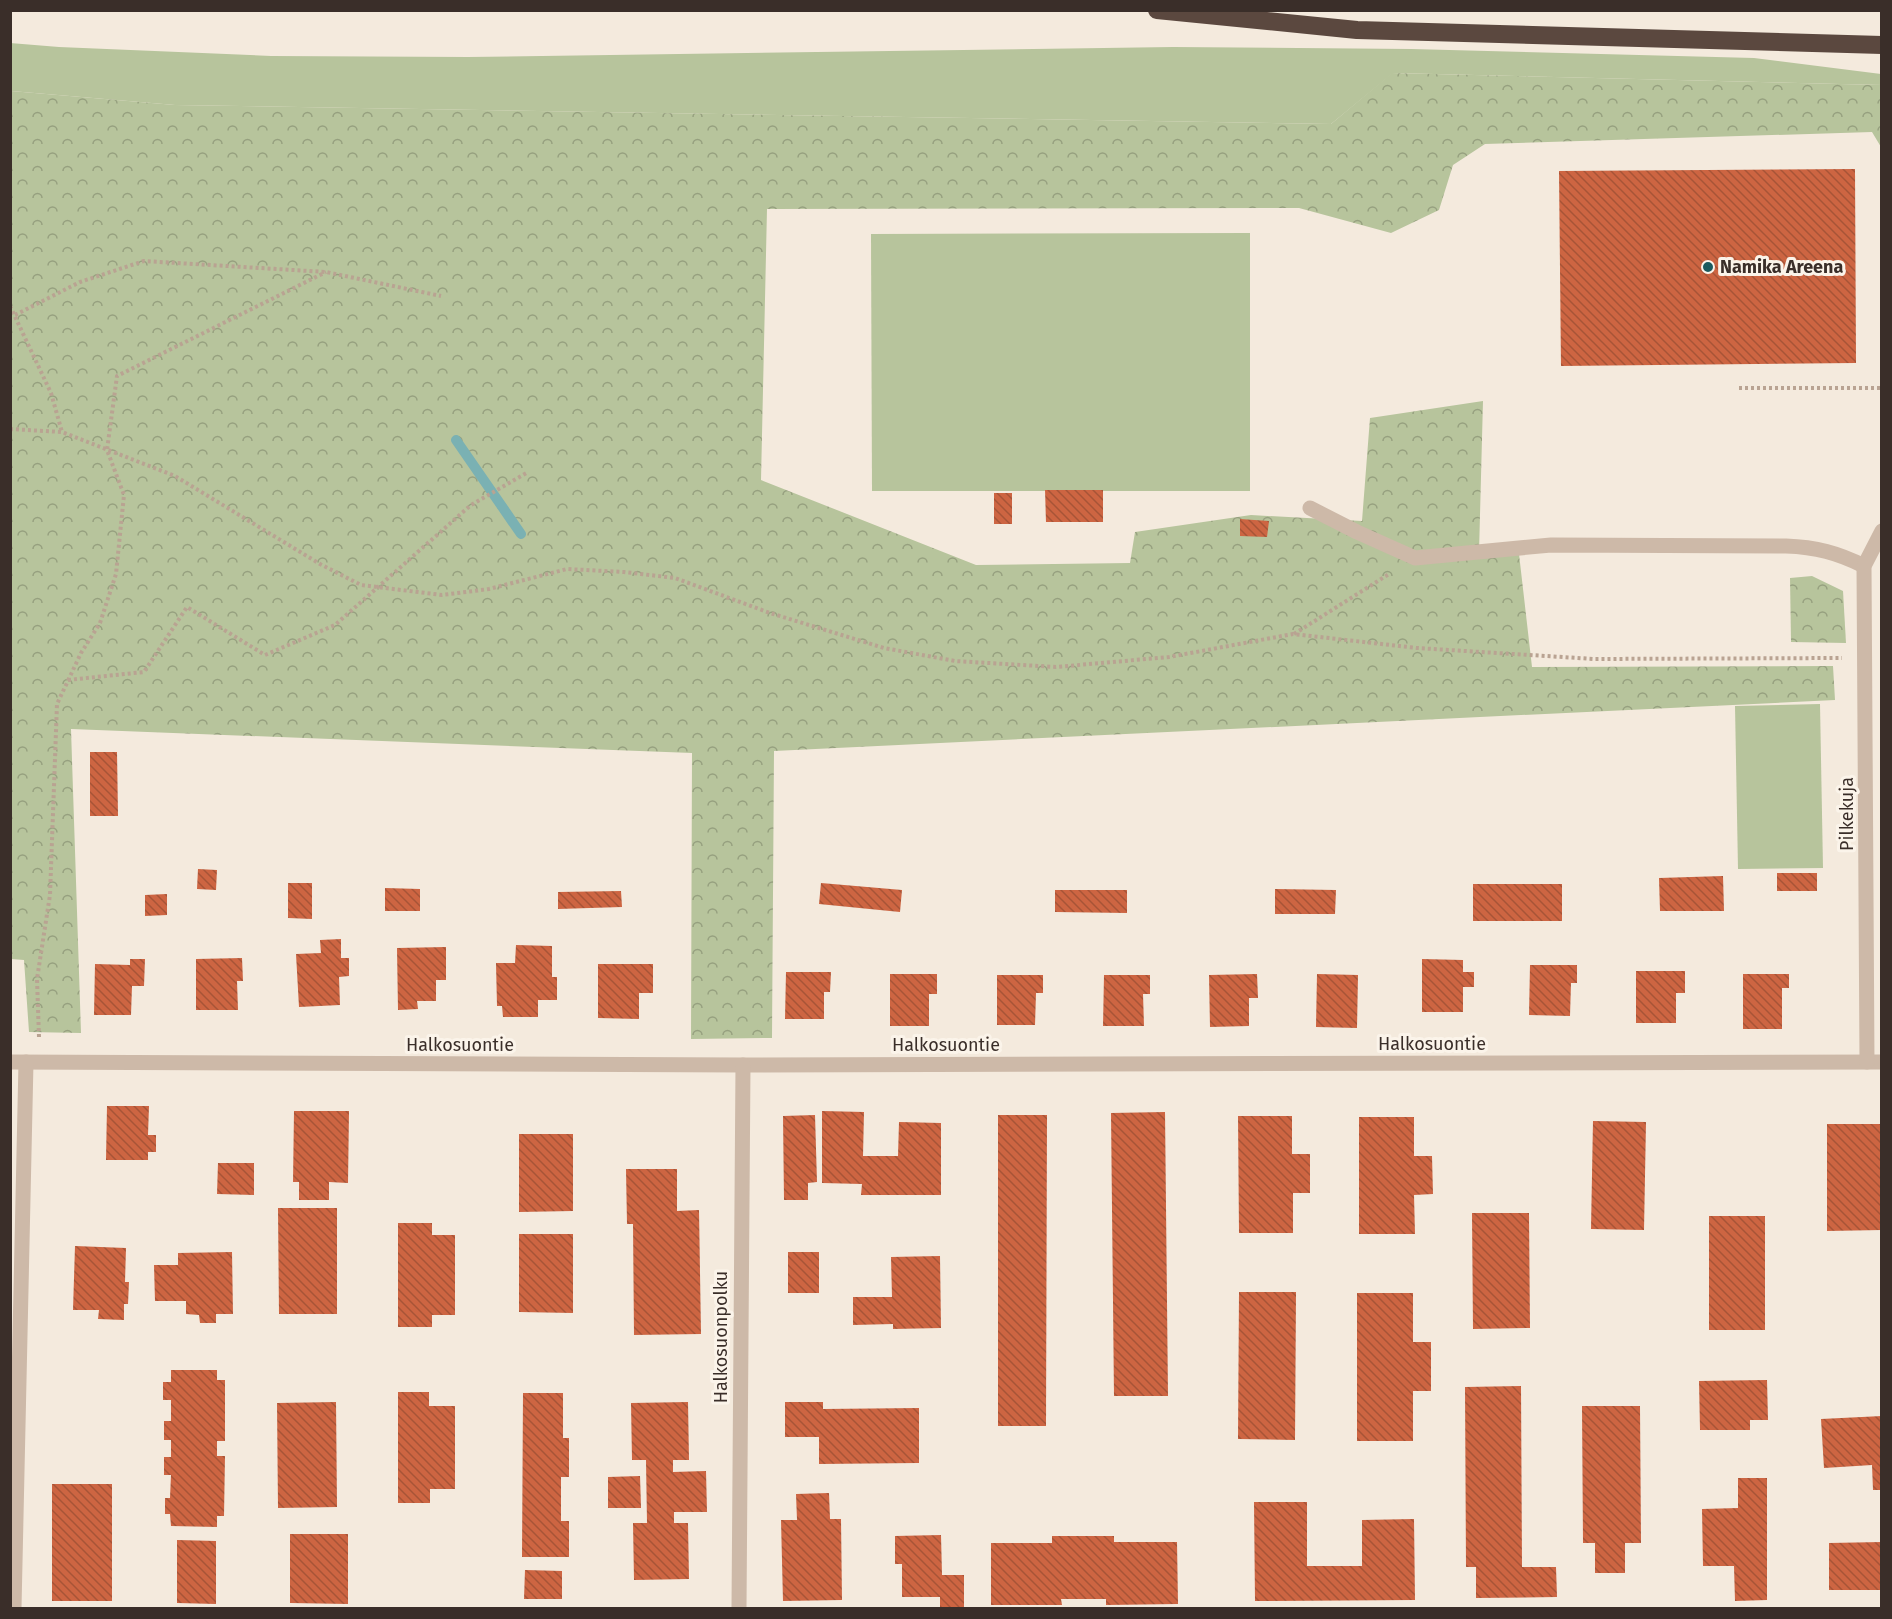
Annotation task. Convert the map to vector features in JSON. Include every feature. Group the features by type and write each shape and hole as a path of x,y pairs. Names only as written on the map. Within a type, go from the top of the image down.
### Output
{"highway":[{"path":"1156,10 1357,30 1881,45"}],"street":[{"path":"1310,508 1415,558 1551,545 1786,546 1839,554 1864,566 1881,531"},
{"name":"Pilkekuja","path":"1864,566 1874,1062"},
{"path":"14,1608 15,1059"},
{"name":"Halkosuontie","path":"15,1059 41,1062 743,1065 1874,1062"},
{"name":"Halkosuonpolku","path":"739,1608 743,1065"}],"path":[{"path":"15,315 80,282 144,261 326,272 441,296"},
{"path":"41,1062 37,979 50,895 57,704 81,653 100,623 116,574 124,495 107,450 117,376 326,272"},
{"path":"10,306 51,393 62,432"},
{"path":"1739,388 1881,388"},
{"path":"10,429 62,432 175,476 320,564 361,585 379,588 442,595 489,589 567,569 624,572 675,578 770,613 884,648 956,660 1056,667 1169,657 1293,634 1417,648 1594,659 1843,658"},
{"path":"68,681 144,672 187,607 265,655 335,625 471,505 528,472"},
{"path":"1293,634 1415,558"}],"green space":[{"path":"10,43 271,56 468,57 1173,47 1411,49 1754,58 1881,74 1882,85 1393,73 1331,124 175,105 11,91"},
{"path":"1392,73 1881,85 1881,147 1872,132 1485,144 1453,165 1439,210 1391,233 1299,208 767,209 761,480 976,565 1130,563 1135,532 1251,515 1362,521 1370,418 1483,401 1479,553 1519,554 1532,667 1833,666 1835,700 774,751 772,1038 691,1039 692,753 71,729 81,1033 29,1032 24,960 11,959 11,91 175,105 1331,124"},
{"path":"1250,233 1250,491 872,491 871,234"},
{"path":"1812,576 1843,591 1846,643 1791,642 1790,578"},
{"path":"1820,704 1823,868 1738,869 1735,706"}],"building":[{"name":"Namika Areena","path":"1855,169 1856,363 1561,366 1559,171"},
{"path":"1045,490 1103,490 1103,522 1046,522"},
{"path":"994,493 1012,493 1012,524 994,524"},
{"path":"1240,519 1269,521 1267,537 1240,536"},
{"path":"90,752 117,752 118,816 90,816"},
{"path":"198,869 217,870 216,890 197,889"},
{"path":"1777,873 1817,873 1817,891 1777,891"},
{"path":"1723,876 1724,911 1660,911 1659,878"},
{"path":"288,883 312,883 312,919 288,918"},
{"path":"821,883 902,890 900,912 819,904"},
{"path":"1473,884 1562,884 1562,921 1473,921"},
{"path":"385,888 420,889 420,911 385,911"},
{"path":"1275,889 1336,890 1335,914 1275,914"},
{"path":"1055,890 1127,890 1127,913 1055,912"},
{"path":"621,891 622,907 558,909 558,892"},
{"path":"167,894 167,915 145,916 145,895"},
{"path":"341,939 341,958 349,958 349,976 339,977 340,1005 299,1007 296,954 321,953 320,940"},
{"path":"516,945 552,946 552,977 557,977 557,1000 538,1000 538,1017 503,1017 502,1006 497,1006 496,963 515,963"},
{"path":"446,947 446,980 436,980 436,1001 417,1001 418,1009 398,1010 397,948"},
{"path":"242,958 243,981 237,981 238,1010 196,1010 196,959"},
{"path":"130,959 145,959 144,986 132,986 131,1015 94,1015 95,964 130,965"},
{"path":"1422,959 1463,960 1463,972 1474,972 1474,987 1463,987 1463,1012 1422,1012"},
{"path":"598,964 653,964 653,993 639,993 639,1019 598,1018"},
{"path":"1530,965 1577,965 1577,983 1571,983 1570,1016 1529,1015"},
{"path":"1636,971 1685,971 1685,993 1676,993 1676,1023 1636,1023"},
{"path":"786,972 831,972 830,992 824,992 824,1019 785,1019"},
{"path":"890,974 937,974 937,994 929,994 929,1026 890,1026"},
{"path":"1257,974 1258,998 1249,998 1249,1026 1210,1027 1209,975"},
{"path":"1317,974 1358,975 1357,1028 1316,1027"},
{"path":"1743,974 1789,974 1789,988 1782,988 1782,1029 1743,1029"},
{"path":"997,975 1043,975 1043,993 1036,993 1035,1025 997,1025"},
{"path":"1104,975 1150,975 1150,994 1143,994 1144,1026 1103,1026"},
{"path":"107,1106 149,1106 148,1135 156,1135 156,1152 148,1152 148,1160 106,1160"},
{"path":"294,1111 349,1111 348,1183 329,1182 329,1200 299,1200 299,1182 293,1182"},
{"path":"822,1111 864,1112 863,1156 898,1156 899,1122 941,1123 941,1195 861,1195 862,1184 822,1183"},
{"path":"1165,1112 1168,1396 1114,1396 1111,1113"},
{"path":"815,1115 817,1182 808,1183 808,1200 784,1200 783,1116"},
{"path":"998,1115 1047,1115 1046,1426 998,1426"},
{"path":"1238,1116 1292,1116 1292,1154 1310,1154 1310,1193 1293,1193 1293,1233 1239,1233"},
{"path":"1359,1117 1414,1117 1414,1156 1432,1156 1433,1194 1414,1195 1415,1234 1359,1234"},
{"path":"1593,1121 1646,1122 1644,1230 1591,1229"},
{"path":"1827,1124 1882,1124 1882,1230 1827,1231"},
{"path":"519,1134 573,1134 573,1211 519,1212"},
{"path":"218,1163 254,1163 254,1195 217,1194"},
{"path":"626,1169 677,1169 677,1211 699,1210 701,1334 634,1335 633,1224 627,1224"},
{"path":"278,1208 337,1208 337,1314 279,1314"},
{"path":"1472,1213 1529,1213 1530,1328 1473,1329"},
{"path":"1709,1216 1765,1216 1765,1330 1709,1330"},
{"path":"398,1223 432,1223 432,1235 455,1235 455,1315 432,1315 432,1327 398,1327"},
{"path":"519,1234 573,1234 573,1313 519,1312"},
{"path":"75,1246 126,1248 125,1282 129,1282 128,1304 124,1304 124,1320 98,1319 99,1310 73,1310"},
{"path":"232,1252 233,1314 216,1314 216,1323 200,1323 199,1315 186,1314 186,1301 155,1301 154,1265 178,1265 178,1253"},
{"path":"788,1252 819,1252 819,1293 788,1293"},
{"path":"940,1256 941,1328 893,1329 893,1324 853,1325 853,1297 892,1297 891,1257"},
{"path":"1239,1292 1296,1292 1295,1440 1238,1439"},
{"path":"1357,1293 1413,1293 1413,1342 1431,1342 1431,1391 1413,1391 1413,1441 1357,1441"},
{"path":"171,1370 217,1370 217,1380 225,1380 225,1441 217,1441 217,1456 225,1456 224,1516 217,1516 217,1527 171,1526 170,1514 165,1514 165,1498 170,1498 171,1475 164,1475 164,1457 171,1457 171,1440 164,1440 164,1421 171,1421 171,1400 163,1400 163,1382 171,1382"},
{"path":"1767,1380 1768,1420 1750,1420 1750,1430 1700,1430 1699,1381"},
{"path":"1521,1386 1522,1567 1556,1567 1557,1597 1476,1598 1476,1567 1466,1567 1465,1387"},
{"path":"398,1392 429,1392 429,1406 455,1406 455,1489 430,1489 430,1503 398,1503"},
{"path":"523,1393 563,1393 563,1438 569,1438 569,1477 561,1477 561,1521 569,1521 569,1557 522,1557"},
{"path":"336,1402 337,1507 278,1508 277,1403"},
{"path":"688,1402 689,1460 673,1460 673,1472 706,1471 707,1512 674,1512 674,1523 688,1523 689,1579 634,1580 633,1523 647,1523 646,1460 632,1460 631,1403"},
{"path":"785,1402 823,1402 823,1409 919,1408 919,1463 819,1464 819,1437 785,1437"},
{"path":"1582,1406 1640,1406 1641,1543 1625,1543 1625,1573 1595,1573 1595,1543 1583,1543"},
{"path":"1882,1416 1882,1490 1873,1490 1872,1465 1824,1468 1821,1419"},
{"path":"640,1476 641,1508 608,1508 608,1477"},
{"path":"1738,1478 1767,1478 1767,1600 1735,1601 1734,1566 1703,1566 1702,1509 1738,1508"},
{"path":"52,1484 112,1484 112,1601 52,1601"},
{"path":"829,1493 830,1519 841,1519 842,1600 783,1601 781,1520 797,1520 796,1494"},
{"path":"1254,1502 1307,1502 1307,1566 1362,1566 1362,1520 1414,1519 1415,1600 1255,1601"},
{"path":"290,1534 348,1534 348,1604 290,1603"},
{"path":"941,1535 942,1575 964,1575 964,1608 940,1608 940,1597 902,1597 902,1564 895,1564 895,1536"},
{"path":"1052,1536 1114,1536 1114,1542 1177,1542 1178,1604 1106,1605 1106,1599 1061,1599 1062,1605 991,1605 991,1543 1052,1543"},
{"path":"177,1540 216,1541 216,1604 177,1603"},
{"path":"1882,1542 1882,1590 1829,1590 1829,1543"},
{"path":"525,1570 562,1571 562,1599 524,1599"}],"waterway":[{"path":"456,440 521,534"}],"place":[{"name":"Namika Areena","path":"1708,267"}]}
